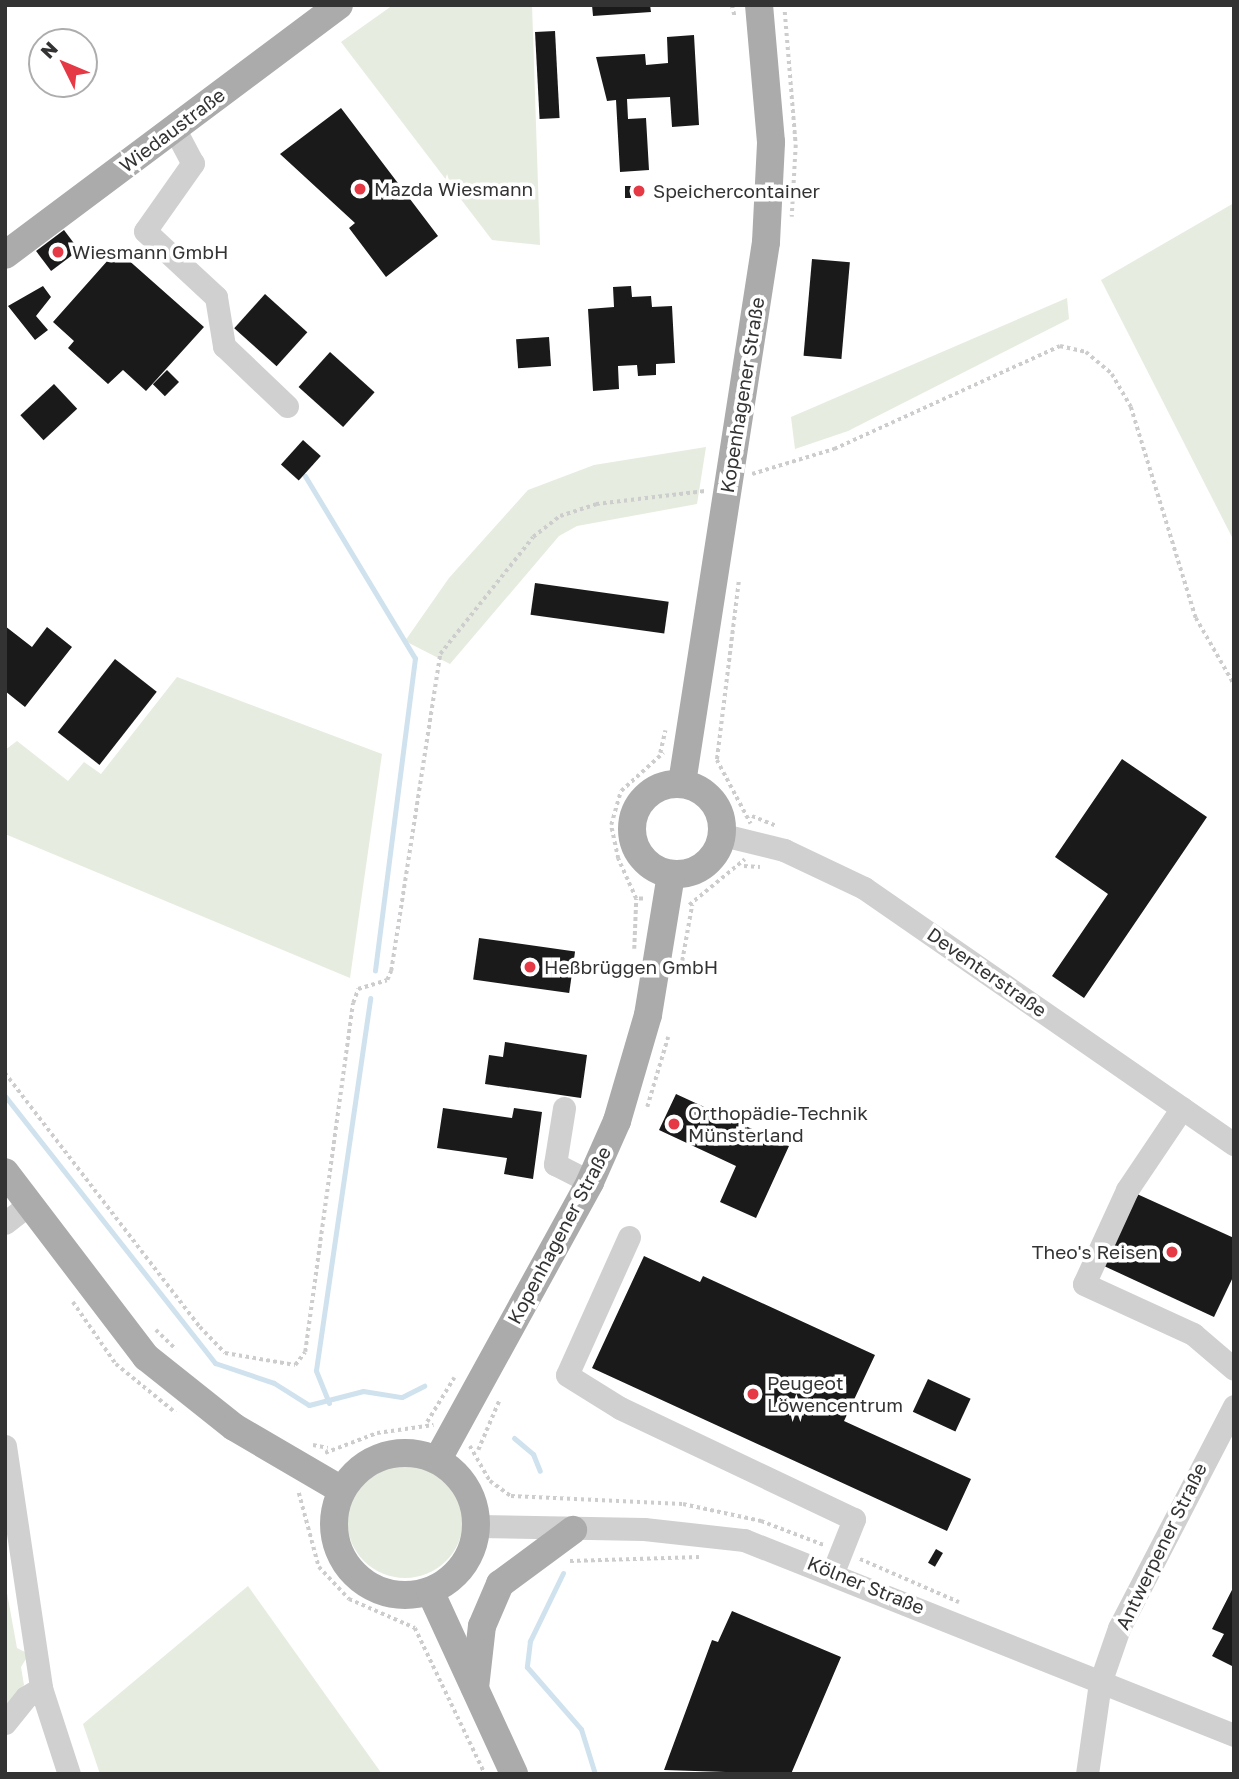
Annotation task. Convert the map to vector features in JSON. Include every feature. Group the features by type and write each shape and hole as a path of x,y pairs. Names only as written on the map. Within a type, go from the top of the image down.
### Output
{"main road":[{"name":"Wiedaustraße","path":"5,255 339,5"},
{"name":"Kopenhagener Straße","path":"676,764 712,485 770,197 771,131 759,5"},
{"path":"676,764 712,799 735,837 709,862 671,874 643,859 635,846 634,816 649,793 676,764"},
{"name":"Kopenhagener Straße","path":"438,1459 590,1182 639,1052 671,874"},
{"path":"5,1172 146,1357 204,1406 342,1490"},
{"path":"416,1452 438,1459 467,1487 477,1526 463,1566 430,1591 381,1592 359,1580 334,1538 342,1490 373,1459 416,1452"},
{"path":"475,1688 482,1626 500,1584 573,1530"},
{"path":"430,1591 514,1774"}],"street":[{"path":"174,128 193,163 145,231 216,298 224,346 287,406"},
{"name":"Deventerstraße","path":"735,837 812,860 864,888 1234,1144"},
{"path":"564,1108 555,1164 590,1182"},
{"path":"1181,1108 1127,1190 1084,1284 1192,1334 1234,1368"},
{"path":"5,1223 29,1204"},
{"path":"629,1237 567,1375 586,1392 854,1519 833,1572"},
{"name":"Antwerpener Straße","path":"1087,1774 1100,1683 1140,1581 1234,1406"},
{"path":"5,1446 41,1689 69,1774"},
{"name":"Kölner Straße","path":"477,1526 712,1535 833,1572 1100,1683 1234,1735"},
{"path":"5,1723 26,1696 41,1689"}],"path":[{"path":"732,5 738,30"},
{"path":"5,1073 200,1327 225,1353 295,1365 305,1352 353,1003 358,989 387,979 391,971 440,654 533,537 560,516 596,504 712,485 834,449 1068,346 1101,362 1131,407 1196,618 1234,684"},
{"path":"701,505 712,485"},
{"path":"668,719 676,764"},
{"path":"717,760 752,816 735,837 744,866 692,905 636,899 611,825 621,791 676,764 717,760"},
{"path":"153,1327 187,1360"},
{"path":"302,1440 328,1448 427,1422 478,1451 490,1480 511,1496"},
{"path":"328,1448 315,1474 300,1494 319,1567 349,1599 415,1628 485,1774"},
{"path":"564,1562 714,1557"}],"shaded area":[{"path":"393,5 532,5 540,245 492,240 341,42"},
{"path":"1234,203 1234,541 1101,280"},
{"path":"1067,298 1069,319 848,431 795,449 791,417"},
{"path":"706,447 697,504 577,526 559,536 450,664 405,641 449,578 528,490 594,465"},
{"path":"177,677 382,754 350,978 5,834 5,750 17,741 68,781 84,762 101,774"},
{"path":"405,1462 427,1467 446,1479 458,1498 463,1520 458,1542 446,1561 427,1573 405,1578 383,1573 364,1561 352,1542 347,1520 352,1498 364,1479 383,1467"},
{"path":"5,1582 17,1648 29,1654 21,1667 24,1685 5,1709"},
{"path":"248,1586 382,1774 100,1774 83,1724"}],"building":[{"path":"592,5 650,5 651,12 593,16"},
{"path":"555,31 560,118 540,119 535,32"},
{"path":"694,35 699,125 672,127 670,97 627,99 628,119 646,118 649,170 620,172 616,100 607,101 596,57 645,54 646,65 668,63 667,37"},
{"name":"Mazda Wiesmann","path":"341,108 438,236 386,277 349,228 355,223 280,154"},
{"name":"Speichercontainer","path":"635,185 642,185 642,197 635,197"},
{"path":"625,186 631,186 631,198 625,198"},
{"path":"64,230 79,250 51,271 36,251"},
{"path":"117,250 204,327 146,391 123,370 108,384 68,348 74,341 53,322"},
{"path":"812,259 850,262 841,359 804,356"},
{"path":"43,286 51,297 36,316 48,330 35,340 8,306"},
{"path":"631,286 632,297 651,296 652,307 672,306 675,363 656,364 656,375 638,376 637,365 618,366 619,389 593,391 588,309 614,307 613,287"},
{"path":"265,294 307,332 277,366 234,328"},
{"path":"549,337 551,366 518,368 516,339"},
{"path":"330,352 375,392 343,427 299,387"},
{"path":"167,370 179,382 165,396 153,384"},
{"path":"54,384 77,409 44,440 20,415"},
{"path":"303,440 321,456 299,481 281,465"},
{"path":"535,583 669,602 664,633 531,615"},
{"path":"5,626 32,647 47,627 72,647 25,707 5,691"},
{"path":"115,659 157,692 100,765 58,732"},
{"path":"1122,759 1207,817 1084,998 1052,976 1108,894 1055,857"},
{"name":"Heßbrüggen GmbH","path":"479,938 575,951 569,993 473,980"},
{"path":"505,1042 587,1055 581,1098 485,1084 489,1055 503,1057"},
{"path":"676,1094 789,1146 756,1218 720,1202 736,1166 659,1130"},
{"path":"443,1108 512,1118 514,1108 542,1112 533,1179 504,1174 507,1158 437,1148"},
{"name":"Theo's Reisen","path":"1137,1194 1234,1238 1234,1275 1214,1317 1104,1266"},
{"name":"Peugeot Löwencentrum","path":"644,1256 700,1282 703,1276 875,1355 844,1421 971,1479 947,1531 592,1368"},
{"path":"928,1379 971,1399 955,1431 913,1412"},
{"path":"936,1549 943,1553 935,1567 928,1563"},
{"path":"1234,1586 1234,1667 1212,1656 1224,1634 1212,1629"},
{"path":"732,1611 841,1657 791,1774 664,1770 712,1640 718,1642"}],"waterway":[{"path":"305,476 415,658 375,970"},
{"path":"329,1403 316,1370 370,998"},
{"path":"5,1096 215,1363 274,1383 309,1405 363,1391 402,1397 424,1386"},
{"path":"514,1438 533,1454 540,1471"},
{"path":"563,1573 530,1641 527,1667 581,1729 595,1774"}],"place":[{"name":"Mazda Wiesmann","path":"360,189"},
{"name":"Speichercontainer","path":"639,191"},
{"name":"Wiesmann GmbH","path":"58,252"},
{"name":"Heßbrüggen GmbH","path":"530,967"},
{"name":"Orthopädie-Technik Münsterland","path":"674,1124"},
{"name":"Theo's Reisen","path":"1172,1252"},
{"name":"Peugeot Löwencentrum","path":"753,1394"}]}
